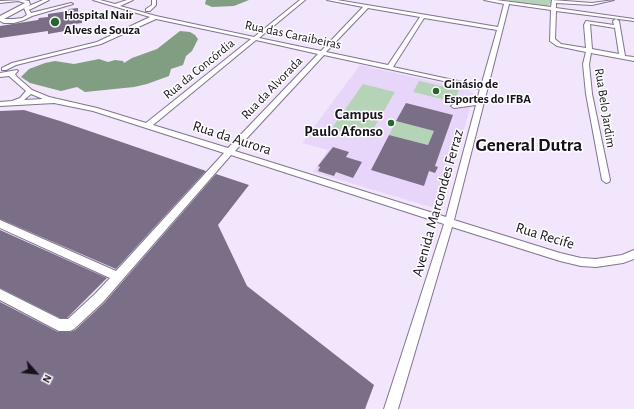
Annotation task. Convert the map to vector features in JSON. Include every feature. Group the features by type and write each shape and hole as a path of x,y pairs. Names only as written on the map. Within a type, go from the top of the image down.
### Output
{"street":[{"path":"0,1 17,0 27,2 28,4 7,14 1,19 9,22 71,4"},
{"path":"30,15 26,9 47,0"},
{"name":"Rua das Caraibeiras","path":"97,0 155,17 484,88"},
{"path":"115,6 131,0"},
{"path":"148,10 154,5 154,0"},
{"name":"Rua da Concórdia","path":"147,126 303,0"},
{"path":"329,0 500,29"},
{"path":"488,0 634,20"},
{"path":"612,0 592,4 554,1 552,40 559,45 634,59"},
{"name":"Avenida Marcondes Ferraz","path":"392,409 449,222 480,102 508,3"},
{"name":"Rua da Alvorada","path":"0,294 59,325 70,325 118,278 229,152 367,6"},
{"path":"0,13 7,14"},
{"path":"390,67 423,16"},
{"path":"0,75 28,61 113,38 155,17"},
{"path":"616,18 622,57"},
{"name":"Rua Belo Jardim","path":"606,180 589,94 586,64 589,51 588,22 617,27"},
{"path":"8,71 28,61"},
{"name":"Rua da Aurora","path":"8,71 30,91 48,99 95,109 449,222"},
{"path":"13,103 22,99 30,91"},
{"path":"0,104 57,101"},
{"path":"454,106 464,102 480,102"},
{"name":"Rua Recife","path":"449,222 581,262 603,262 623,259 634,254"},
{"path":"0,224 118,278"}],"shaded area":[{"path":"206,0 249,0 234,6 212,7 205,4"},
{"path":"502,0 554,0 548,6"},
{"path":"180,31 190,32 198,39 192,51 186,56 183,65 171,69 169,76 147,84 134,87 85,92 77,87 61,91 30,83 21,77 29,69 55,61 74,64 99,59 108,62 115,60 123,61 124,63 132,58 157,49"},
{"name":"Campus Paulo Afonso","path":"360,65 467,89 474,94 441,210 313,172 328,150 302,143"},
{"name":"Ginásio de Esportes do IFBA","path":"419,81 459,90 454,102 413,92"},
{"path":"363,84 395,92 368,138 332,128"},
{"path":"396,121 434,131 428,145 389,135"}],"building":[{"name":"Hospital Nair Alves de Souza","path":"78,8 78,13 82,12 82,23 66,25 65,31 48,34 48,31 0,38 0,26 38,20 39,18 48,17 48,14"},
{"path":"406,103 453,115 435,166 438,167 435,173 429,171 424,186 371,170 389,135 428,145 434,131 396,121"},
{"path":"24,110 206,171 116,269 0,219 0,111"},
{"path":"333,147 349,152 346,157 362,162 353,178 336,172 334,176 318,171 320,167 318,166"},
{"path":"216,174 249,185 218,225 247,286 374,385 365,409 0,409 0,302 58,332 70,332 75,330 104,303"},
{"path":"0,230 107,278 67,318 60,318 0,288"}],"place":[{"name":"Hospital Nair Alves de Souza","path":"55,22"},
{"name":"Ginásio de Esportes do IFBA","path":"436,91"},
{"name":"Campus Paulo Afonso","path":"391,123"}],"district":[{"name":"General Dutra","path":"529,145"}]}
